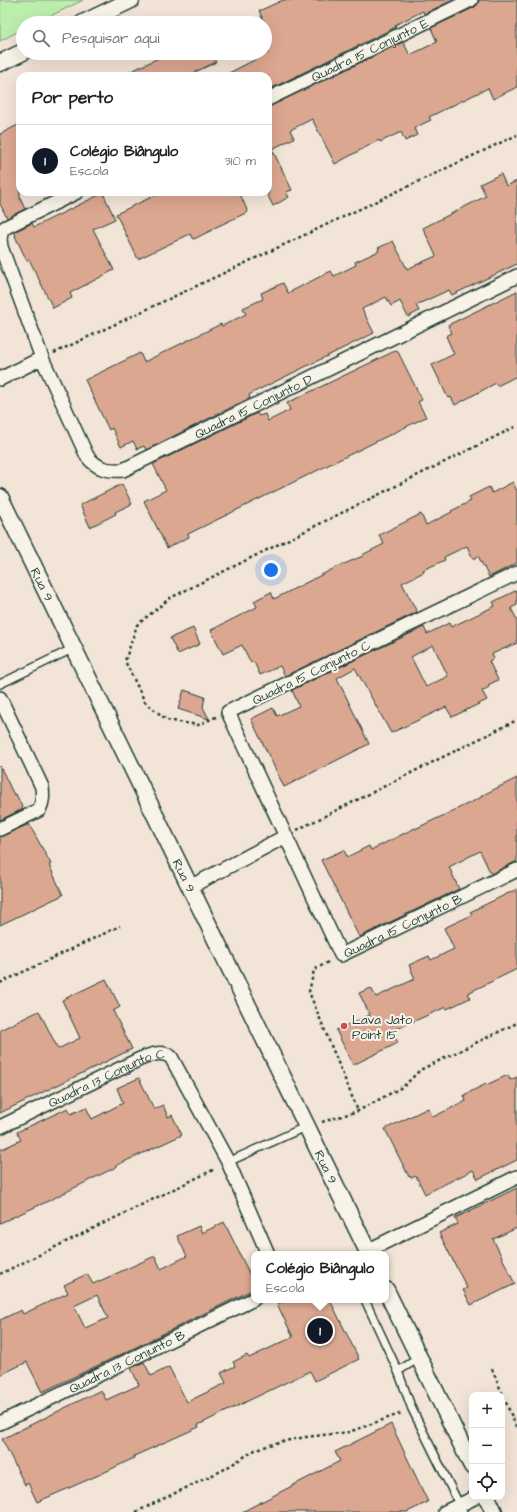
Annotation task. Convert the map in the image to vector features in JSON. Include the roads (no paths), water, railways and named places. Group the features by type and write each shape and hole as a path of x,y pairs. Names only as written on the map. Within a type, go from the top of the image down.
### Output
{"street":[{"path":"98,16 131,0"},
{"name":"Quadra 15 Conjunto E","path":"272,97 471,0"},
{"path":"0,63 16,55"},
{"path":"0,379 42,358 1,248 0,238 2,230 69,196"},
{"name":"Quadra 15 Conjunto D","path":"42,358 87,456 93,464 103,469 112,471 123,470 517,276"},
{"name":"Rua 9","path":"0,497 306,1126 365,1251"},
{"name":"Quadra 15 Conjunto C","path":"286,836 228,712 517,573"},
{"path":"0,698 42,787 43,794 42,803 39,810 0,829"},
{"path":"190,887 286,836"},
{"name":"Quadra 15 Conjunto B","path":"286,836 341,955 517,870"},
{"name":"Quadra 13 Conjunto C","path":"0,1127 140,1059 153,1054 166,1054 170,1057 228,1162"},
{"path":"228,1162 267,1251"},
{"path":"370,1251 517,1177"},
{"path":"389,1296 471,1464"},
{"name":"Quadra 13 Conjunto B","path":"0,1423 251,1300"},
{"path":"445,1512 462,1508 472,1500"},
{"path":"488,1500 494,1512"}],"lane":[{"path":"0,684 74,648"},
{"path":"228,1162 306,1126"},
{"path":"366,1303 398,1371 412,1409 462,1508"},
{"path":"398,1371 419,1358"}],"place":[{"name":"Lava Jato Point 15","path":"344,1026"},
{"name":"Colégio Biângulo","path":"320,1331"}]}
